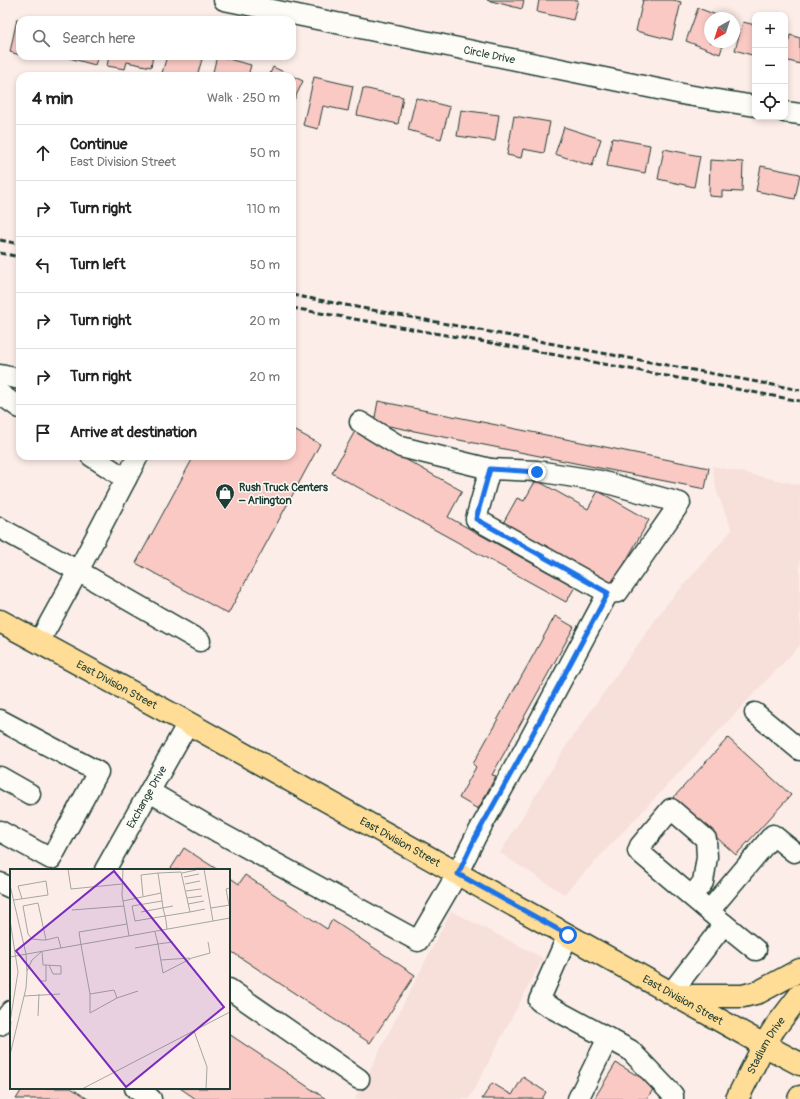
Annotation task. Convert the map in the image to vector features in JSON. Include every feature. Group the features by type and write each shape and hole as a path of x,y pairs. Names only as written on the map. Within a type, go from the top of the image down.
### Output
{"main road":[{"name":"East Division Street","path":"0,621 188,723 800,1064"},
{"path":"674,995 743,996 766,988 800,970"},
{"name":"Stadium Drive","path":"737,1099 764,1045 800,995"}],"street":[{"name":"Circle Drive","path":"224,0 245,2 687,95 752,106"},
{"path":"788,112 800,114"},
{"path":"0,375 16,378"},
{"path":"0,394 16,405"},
{"path":"360,422 401,447 490,469 537,472 600,481 680,503 618,592 608,593 476,519 490,469"},
{"path":"98,460 126,479"},
{"path":"39,642 136,460"},
{"path":"0,528 200,641"},
{"path":"150,792 220,833 418,941 458,874 475,838 608,593"},
{"path":"755,713 800,750"},
{"path":"0,720 98,772 51,859 0,831"},
{"name":"Exchange Drive","path":"106,869 188,723"},
{"path":"0,777 30,794"},
{"path":"709,911 773,835 794,852"},
{"path":"0,883 10,888"},
{"path":"692,896 756,950"},
{"path":"674,995 724,924"},
{"path":"568,935 539,1001 630,1050 673,1095 673,1099"},
{"path":"230,990 359,1079"},
{"path":"0,1025 10,1013"},
{"path":"578,1099 608,1038"},
{"path":"136,1089 151,1099"}],"shaded area":[{"path":"712,466 800,485 800,645 564,894 500,853 566,746 666,605 732,530 717,492"},
{"path":"451,911 543,958 469,1099 355,1099"}],"building":[{"path":"487,0 524,0 522,9"},
{"path":"539,0 578,0 573,20 537,12"},
{"path":"643,0 673,0 681,2 672,40 636,31"},
{"path":"698,8 708,12 704,12 704,48 686,41"},
{"path":"743,22 752,24 752,55 735,50 736,48 740,48 740,32"},
{"path":"16,24 16,54 10,52"},
{"path":"790,35 800,38 800,64 788,61 788,45"},
{"path":"704,48 722,48 720,54"},
{"path":"77,60 97,60 95,65"},
{"path":"108,60 152,60 151,67 127,62 125,69 107,66"},
{"path":"166,60 202,60 198,72 162,72"},
{"path":"216,60 232,60 251,65 249,72 213,72"},
{"path":"273,67 284,72 271,72"},
{"path":"314,77 353,86 348,111 323,106 318,129 303,125"},
{"path":"296,78 303,81 296,96"},
{"path":"363,88 403,97 398,124 357,115"},
{"path":"416,98 450,107 441,139 408,130"},
{"path":"461,110 499,115 495,141 457,136"},
{"path":"514,116 550,122 544,153 523,149 521,158 507,155"},
{"path":"564,127 601,139 592,166 555,154"},
{"path":"612,138 650,145 645,173 607,166"},
{"path":"664,149 700,156 694,187 658,179"},
{"path":"710,160 743,162 742,192 722,191 722,197 709,196"},
{"path":"761,166 800,174 795,199 756,191"},
{"path":"378,401 709,468 705,489 374,423"},
{"name":"Rush Truck Centers – Arlington","path":"296,431 320,444 228,614 136,563 192,460 296,460"},
{"path":"355,431 462,491 448,517 575,587 566,602 332,473"},
{"path":"536,480 588,509 598,491 649,520 612,586 502,525 517,498 524,501"},
{"path":"555,616 574,627 492,775 496,776 478,809 459,798 476,767 473,764"},
{"path":"728,738 791,795 736,855 673,798"},
{"path":"184,848 216,869 171,869"},
{"path":"245,875 327,929 332,920 415,975 370,1043 230,951 230,878 239,884"},
{"path":"230,1035 326,1099 196,1099 181,1089 230,1089"},
{"path":"616,1063 655,1086 647,1099 594,1099"},
{"path":"523,1077 546,1092 542,1099 482,1099 492,1083 512,1095"},
{"path":"22,1089 73,1089 88,1099 16,1099"}],"railway":[{"path":"0,240 16,243"},
{"path":"0,253 16,256"},
{"path":"296,296 800,390"},
{"path":"296,309 508,346 800,401"}],"place":[{"name":"Rush Truck Centers – Arlington","path":"225,510"}],"route":[{"path":"537,472 490,469 476,519 608,593 475,838 458,874 568,935"}]}
